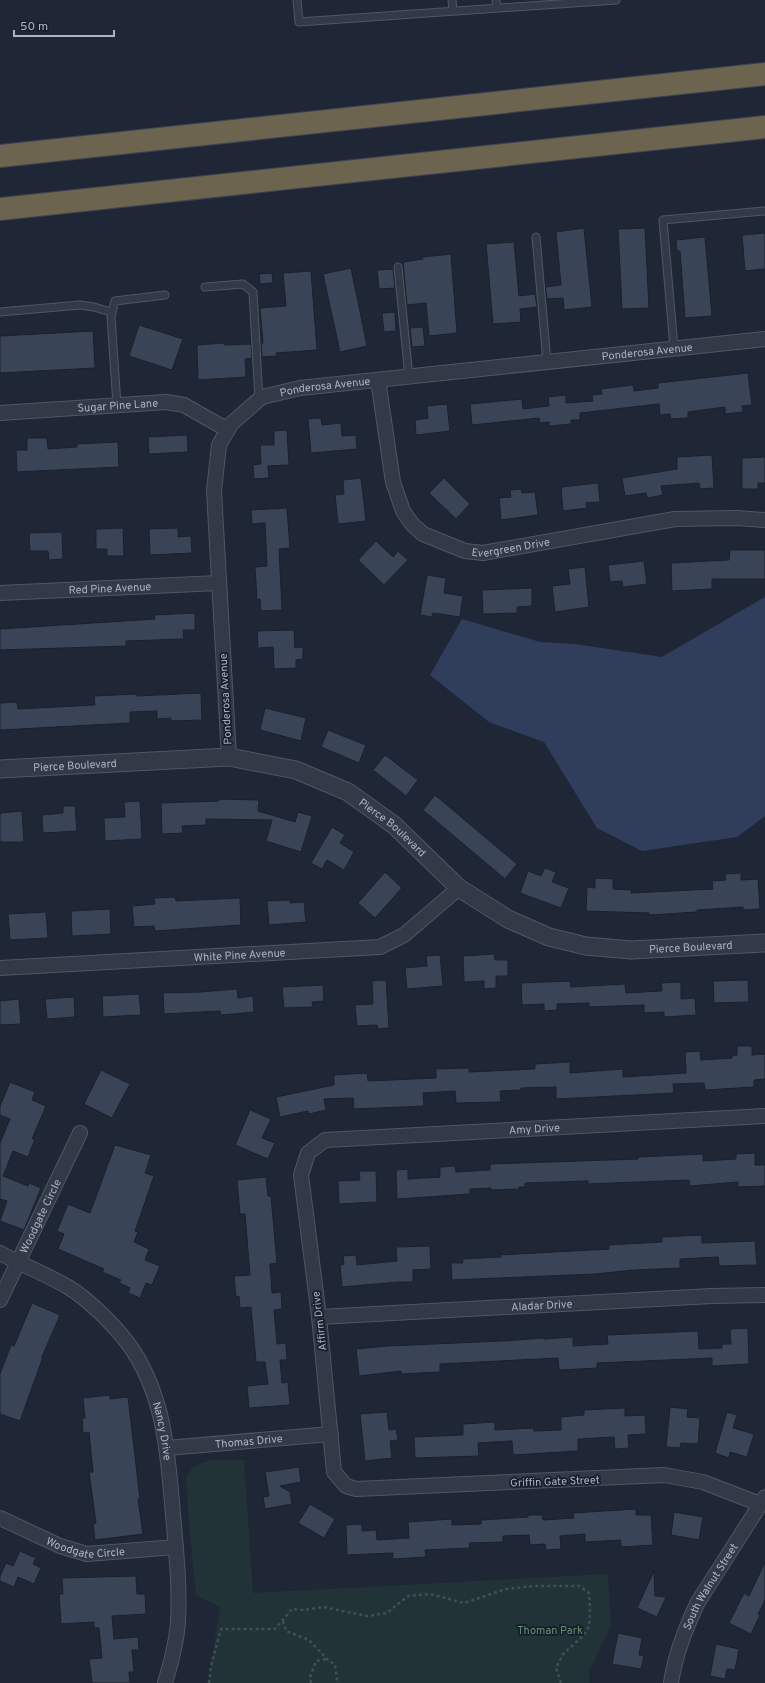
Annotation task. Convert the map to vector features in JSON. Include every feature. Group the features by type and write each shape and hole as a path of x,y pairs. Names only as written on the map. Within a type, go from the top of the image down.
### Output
{"highway":[{"path":"0,156 765,74"},
{"path":"0,209 765,127"}],"street":[{"name":"Ponderosa Avenue","path":"229,758 214,490 219,445 231,424 262,397 300,388 765,339"},
{"name":"Evergreen Drive","path":"378,380 393,482 403,511 412,524 423,534 451,546 465,551 484,553 675,519 736,518 765,520"},
{"name":"Sugar Pine Lane","path":"0,413 173,402 184,406 228,430"},
{"name":"Red Pine Avenue","path":"0,593 219,584"},
{"name":"Pierce Boulevard","path":"0,769 229,758 296,770 348,792 394,825 459,888 508,919 549,937 586,946 631,950 765,943"},
{"name":"White Pine Avenue","path":"0,968 380,947 404,934 459,888"},
{"name":"Amy Drive","path":"308,1153 325,1140 765,1116"},
{"name":"Woodgate Circle","path":"0,1300 80,1133"},
{"name":"Affirm Drive","path":"308,1153 301,1175 319,1317 334,1472 346,1486"},
{"name":"Nancy Drive","path":"0,1253 69,1287 100,1312 127,1342 148,1378 160,1412 167,1448 176,1547 178,1621 171,1662 165,1683"},
{"name":"Aladar Drive","path":"319,1317 712,1296 765,1295"},
{"name":"Thomas Drive","path":"167,1448 331,1434"},
{"name":"Griffin Gate Street","path":"346,1486 356,1489 664,1475 703,1482 762,1501"},
{"name":"South Walnut Street","path":"671,1683 673,1667 690,1619 762,1501"},
{"name":"Woodgate Circle","path":"0,1518 60,1546 87,1554 176,1547"}],"lane":[{"path":"297,0 299,22 496,8 529,3 616,0"},
{"path":"452,0 453,11"},
{"path":"496,0 496,8"},
{"path":"674,348 663,220 765,211"},
{"path":"536,237 546,362"},
{"path":"398,267 409,377"},
{"path":"205,287 243,284 253,292 259,400"},
{"path":"117,405 112,312 115,301 165,295"},
{"path":"0,312 80,306 94,307 112,312"}],"path":[{"path":"209,1683 211,1666 221,1629 275,1629 292,1609 304,1610 323,1607 367,1616 387,1613 408,1596 430,1594 464,1603 506,1589 533,1586 579,1586 589,1593 589,1626 584,1635 564,1654 556,1668 561,1683"},
{"path":"283,1621 286,1631 309,1640 327,1659 335,1665 337,1679 335,1683"},
{"path":"311,1683 310,1677 316,1661 327,1659"}],"green space":[{"name":"Thoman Park","path":"211,1460 244,1460 253,1593 608,1574 611,1626 589,1671 589,1683 208,1683 220,1607 196,1595 186,1477 194,1466"}],"water":[{"path":"765,597 765,816 737,837 642,851 597,828 544,742 489,722 430,675 462,619 540,642 575,644 662,657"}],"building":[{"path":"584,228 592,307 564,310 563,298 547,299 545,287 561,285 556,232"},
{"path":"645,228 649,308 622,309 618,229"},
{"path":"765,233 765,269 745,271 742,235"},
{"path":"705,237 712,316 685,318 680,251 677,251 676,240"},
{"path":"514,242 519,296 535,294 537,307 520,309 521,322 493,324 486,244"},
{"path":"451,254 457,333 429,336 426,303 407,305 403,262 423,259 422,257"},
{"path":"351,268 367,346 340,352 323,274"},
{"path":"393,269 395,288 379,289 377,270"},
{"path":"311,271 317,350 276,353 277,356 262,357 261,343 263,343 260,308 286,306 283,273"},
{"path":"272,273 273,283 260,284 259,274"},
{"path":"395,312 396,331 384,332 382,313"},
{"path":"139,325 183,339 172,370 129,356"},
{"path":"423,327 425,346 412,347 410,328"},
{"path":"93,331 95,368 0,373 0,336"},
{"path":"224,343 224,345 251,344 252,358 245,359 246,377 198,380 197,345"},
{"path":"748,373 752,405 742,406 743,412 725,414 725,407 688,412 688,418 671,419 670,414 660,415 659,404 580,413 580,420 571,420 571,424 549,426 549,422 540,423 539,418 472,425 470,404 522,399 523,409 549,406 548,397 566,395 566,403 593,401 592,395 602,394 601,389 633,385 634,391 658,388 658,383"},
{"path":"447,404 450,431 416,435 415,420 428,418 427,406"},
{"path":"321,418 322,425 341,423 342,436 356,435 357,449 311,453 308,419"},
{"path":"287,430 289,465 268,466 269,478 254,479 253,465 261,464 260,445 274,445 274,431"},
{"path":"187,435 188,452 149,454 148,437"},
{"path":"27,438 47,438 48,449 77,447 77,444 118,442 119,467 17,472 16,450 27,450"},
{"path":"712,455 714,488 700,489 699,483 661,486 663,495 647,498 646,493 625,496 622,478 677,469 677,457"},
{"path":"765,457 765,483 758,483 758,489 742,489 742,458"},
{"path":"361,478 366,521 338,524 335,495 344,494 343,480"},
{"path":"444,478 470,504 456,519 429,493"},
{"path":"598,483 600,502 586,503 587,508 563,511 561,487"},
{"path":"521,489 522,493 535,492 538,515 501,520 499,498 511,497 510,490"},
{"path":"287,508 290,548 279,549 282,610 261,611 260,599 257,600 255,567 267,566 265,523 252,524 251,510"},
{"path":"123,528 124,556 107,556 107,549 96,549 96,529"},
{"path":"178,528 178,537 191,536 192,553 150,555 149,529"},
{"path":"62,532 63,559 49,560 48,551 30,551 29,533"},
{"path":"376,541 393,557 398,551 408,560 384,585 358,560"},
{"path":"730,550 765,550 765,579 712,579 712,589 672,591 671,563 729,560"},
{"path":"644,561 647,584 623,587 622,581 610,582 608,565"},
{"path":"585,567 589,607 555,612 552,586 570,584 568,569"},
{"path":"427,575 446,578 444,593 463,596 460,617 433,613 432,617 420,615"},
{"path":"532,588 532,606 517,607 517,613 483,614 482,590"},
{"path":"195,613 195,630 183,630 184,639 126,641 126,646 0,650 0,629 155,619 154,615"},
{"path":"294,630 295,648 303,647 303,659 296,660 296,668 274,669 273,647 258,648 257,631"},
{"path":"201,693 202,720 171,721 171,718 157,719 157,711 130,712 130,723 0,730 0,703 17,702 18,709 95,705 94,696 137,694 137,696"},
{"path":"265,708 306,718 301,741 260,730"},
{"path":"328,730 366,745 359,763 321,747"},
{"path":"385,755 418,780 406,796 373,770"},
{"path":"435,795 517,864 505,879 423,810"},
{"path":"219,799 259,800 258,811 295,822 298,812 312,816 301,852 266,841 272,820 206,819 206,825 182,826 183,833 162,834 161,803 219,801"},
{"path":"140,801 142,839 105,841 104,818 125,817 124,802"},
{"path":"63,806 75,806 77,831 43,833 42,815 63,813"},
{"path":"22,811 24,842 0,842 0,813"},
{"path":"332,827 345,835 340,843 354,852 344,870 327,860 322,869 311,863"},
{"path":"545,868 556,872 552,882 569,888 561,908 520,893 528,871 541,876"},
{"path":"385,872 402,888 375,918 358,903"},
{"path":"741,873 741,880 758,879 760,909 743,910 743,907 649,915 649,913 586,911 587,887 595,888 595,878 613,879 613,889 632,890 631,893 713,889 712,881 726,880 725,874"},
{"path":"175,897 176,901 240,898 241,925 155,931 154,926 134,927 132,906 155,904 154,898"},
{"path":"290,900 290,903 304,902 306,922 269,925 267,901"},
{"path":"110,909 111,934 72,936 71,911"},
{"path":"46,912 48,938 10,940 8,914"},
{"path":"494,954 495,960 508,960 508,976 496,976 496,988 484,989 484,981 464,982 463,956"},
{"path":"440,955 443,986 407,989 405,968 427,966 426,956"},
{"path":"386,980 389,1028 378,1029 377,1025 357,1026 355,1005 373,1004 372,981"},
{"path":"748,980 749,1002 714,1003 713,981"},
{"path":"570,981 571,987 625,984 626,993 662,991 661,983 681,982 681,999 695,998 696,1015 664,1017 664,1012 644,1013 644,1005 589,1007 589,1003 557,1004 557,1010 544,1011 544,1004 522,1005 521,983"},
{"path":"323,985 324,1001 312,1002 313,1007 284,1008 282,987"},
{"path":"237,989 238,998 253,996 254,1012 221,1015 220,1011 164,1014 163,993"},
{"path":"139,994 141,1015 103,1017 102,996"},
{"path":"74,997 75,1017 47,1019 45,999"},
{"path":"19,999 21,1024 0,1025 0,1001"},
{"path":"737,1046 752,1046 752,1055 765,1054 765,1079 754,1080 754,1087 705,1090 704,1083 673,1084 674,1093 556,1099 556,1087 521,1088 521,1090 500,1091 501,1102 456,1103 455,1091 423,1093 424,1106 354,1109 353,1098 324,1099 326,1110 309,1114 308,1111 280,1117 276,1097 334,1085 334,1075 367,1073 368,1081 436,1078 436,1069 469,1068 469,1072 535,1069 535,1064 570,1062 570,1073 623,1069 623,1077 686,1073 685,1052 700,1051 701,1060 732,1058 732,1056 737,1055"},
{"path":"101,1070 130,1084 112,1118 84,1104"},
{"path":"10,1082 35,1092 32,1100 46,1106 32,1139 35,1139 28,1157 13,1151 3,1176 28,1186 29,1183 41,1188 24,1230 0,1221 7,1201 0,1199 0,1143 10,1119 0,1115 0,1106"},
{"path":"250,1110 271,1119 262,1138 275,1143 268,1159 235,1145"},
{"path":"115,1145 151,1155 145,1173 154,1176 135,1231 138,1232 134,1242 149,1249 145,1260 160,1266 152,1285 146,1283 140,1298 128,1293 130,1288 119,1283 121,1280 102,1272 104,1269 58,1249 64,1234 57,1231 68,1204 90,1213"},
{"path":"755,1153 755,1165 765,1165 765,1186 738,1187 738,1182 690,1186 689,1180 588,1184 588,1181 525,1183 525,1187 519,1187 519,1189 470,1189 470,1194 397,1199 396,1170 408,1169 408,1179 440,1177 440,1167 455,1166 456,1172 490,1170 490,1164 638,1159 638,1157 703,1154 703,1161 736,1159 736,1154"},
{"path":"359,1171 376,1171 377,1202 339,1204 338,1181 360,1180"},
{"path":"266,1177 268,1196 271,1196 277,1263 270,1264 272,1293 281,1292 282,1309 274,1310 277,1344 286,1343 287,1360 280,1360 282,1383 288,1382 290,1405 249,1408 247,1386 268,1384 265,1362 256,1362 251,1307 240,1308 239,1296 236,1297 234,1276 250,1275 245,1214 240,1214 237,1180"},
{"path":"702,1235 702,1243 755,1241 757,1265 719,1266 718,1257 680,1259 680,1268 634,1270 595,1274 452,1280 451,1263 463,1263 462,1259 501,1257 500,1255 609,1249 609,1245 662,1242 662,1237"},
{"path":"430,1246 431,1269 413,1270 413,1282 342,1287 340,1265 344,1264 343,1256 356,1255 357,1265 397,1261 396,1247"},
{"path":"32,1303 60,1315 42,1357 20,1421 0,1414 0,1374 11,1345 14,1346"},
{"path":"748,1328 749,1364 712,1366 712,1358 597,1363 597,1368 559,1370 558,1358 440,1364 440,1372 401,1374 401,1371 359,1376 356,1349 387,1346 573,1337 573,1346 608,1344 607,1335 698,1331 699,1349 722,1348 722,1344 731,1344 730,1329"},
{"path":"110,1395 110,1399 128,1397 143,1534 95,1540 93,1524 96,1523 89,1472 93,1472 89,1432 83,1433 82,1418 85,1418 83,1398"},
{"path":"670,1407 688,1409 687,1417 700,1418 698,1444 681,1443 680,1448 666,1447"},
{"path":"625,1408 625,1416 645,1415 646,1434 628,1435 629,1448 615,1449 614,1437 578,1439 578,1451 513,1455 512,1441 478,1443 479,1456 415,1458 414,1437 463,1435 463,1424 495,1422 495,1430 533,1428 534,1431 561,1430 561,1417 584,1415 584,1410"},
{"path":"387,1412 389,1430 396,1429 398,1440 390,1441 392,1458 365,1461 360,1414"},
{"path":"727,1412 737,1415 733,1428 754,1434 747,1457 730,1452 729,1458 715,1453"},
{"path":"299,1467 301,1482 280,1486 290,1492 292,1504 265,1509 263,1497 269,1496 265,1472"},
{"path":"310,1504 335,1519 324,1538 298,1523"},
{"path":"636,1509 636,1515 651,1515 653,1545 621,1547 621,1540 585,1542 585,1534 560,1536 561,1549 546,1550 545,1544 530,1545 529,1535 503,1536 503,1542 469,1543 470,1548 425,1550 426,1557 393,1559 393,1553 347,1555 346,1525 362,1524 362,1531 376,1530 377,1540 409,1538 408,1522 452,1519 452,1525 481,1524 481,1520 528,1517 528,1515 542,1515 543,1520 574,1518 573,1513"},
{"path":"674,1512 703,1517 699,1540 671,1535"},
{"path":"20,1551 36,1558 33,1564 41,1568 34,1584 18,1577 14,1587 0,1581 0,1576 6,1563 13,1566"},
{"path":"765,1562 765,1600 751,1634 729,1623 744,1593 749,1596"},
{"path":"654,1571 655,1596 666,1597 657,1617 637,1608"},
{"path":"136,1576 137,1594 145,1594 146,1614 112,1616 114,1639 138,1637 139,1650 132,1650 134,1672 129,1672 130,1683 92,1683 89,1659 102,1658 99,1628 94,1628 94,1622 61,1624 59,1594 63,1594 62,1578"},
{"path":"618,1633 642,1638 639,1655 644,1656 641,1669 612,1664"},
{"path":"716,1644 739,1649 735,1670 727,1669 725,1679 710,1676"}]}
